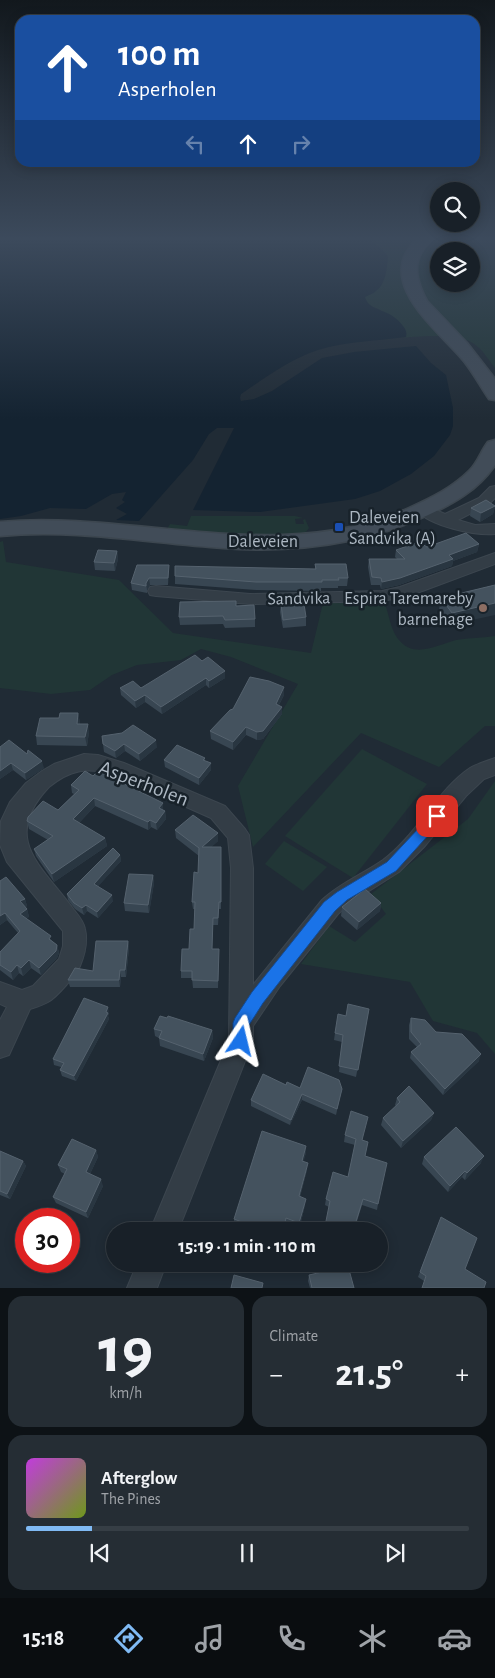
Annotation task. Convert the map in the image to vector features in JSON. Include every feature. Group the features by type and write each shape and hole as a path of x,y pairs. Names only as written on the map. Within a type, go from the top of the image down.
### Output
{"main road":[{"path":"417,298 475,364 495,395"},
{"name":"Daleveien","path":"0,529 42,525 71,526 224,542 290,543 322,539 360,532 393,522 441,501 472,479 483,467 495,446"}],"street":[{"path":"446,520 484,501 495,490"},
{"path":"424,510 469,530 495,530"},
{"name":"Sandvika","path":"156,591 250,599 382,596 403,592 495,558"},
{"name":"Asperholen","path":"0,1046 11,997 41,994 68,966 75,946 74,928 15,856 11,845 11,821 17,808 33,789 48,776 62,769 84,762 98,763 132,774 218,812 238,835 242,868 241,1041 167,1222"},
{"name":"Asperholen","path":"241,1023 272,978 330,907 342,896 392,866 422,835 459,790 477,774 495,766"},
{"path":"142,1288 149,1272"}],"green space":[{"path":"366,298 495,298 495,368 478,347 462,339 440,336 399,338 406,337 392,320 379,309 372,306"},
{"path":"191,516 295,516 303,518 295,519 296,524 304,524 303,520 305,519 309,528 302,534 259,539 166,531 170,524 187,526"},
{"path":"3,541 6,562 119,580 173,633 311,653 323,603 382,599 398,639 409,648 422,650 456,640 495,636 495,726 485,726 439,767 361,733 253,847 238,786 298,684 231,657 201,649 181,660 137,665 112,675 90,690 51,694 0,688 0,542"},
{"path":"362,749 427,784 353,878 285,836"},
{"path":"495,781 495,1054 477,1033 433,1021 410,982 301,964 329,926 355,942 386,914 371,894 468,819"},
{"path":"284,841 327,867 303,891 265,864"}],"water":[{"path":"0,298 365,298 371,306 398,320 406,330 406,337 340,345 318,350 278,369 241,394 241,401 254,399 272,391 322,358 354,352 416,346 431,363 446,375 453,408 453,426 450,435 434,456 411,474 380,491 355,499 260,512 193,510 234,428 217,428 209,434 193,460 139,521 116,520 127,514 116,508 125,502 122,500 126,492 112,494 86,509 50,508 21,516 0,519"}],"building":[{"path":"486,500 495,506 481,513 471,508"},
{"path":"466,533 479,544 449,555 453,559 400,578 382,582 381,578 372,577 369,559 405,559 396,550 419,542 427,547"},
{"path":"98,550 117,551 114,563 94,562"},
{"path":"315,564 346,564 348,578 322,580 322,582 256,582 175,576 175,566 316,569"},
{"path":"137,565 169,565 168,578 149,578 146,586 131,583"},
{"path":"495,585 495,603 452,613 441,598"},
{"path":"236,601 236,606 254,605 255,619 225,620 223,616 179,617 180,602"},
{"path":"281,604 304,604 306,617 283,620"},
{"path":"195,655 202,661 208,657 225,671 209,681 206,678 161,707 145,695 135,701 120,688 133,681 141,688"},
{"path":"250,677 269,681 284,687 276,704 282,707 263,731 257,732 246,727 233,742 210,731 233,709"},
{"path":"60,713 78,713 77,724 88,724 85,737 36,736 40,718 59,718"},
{"path":"133,725 156,740 139,754 124,744 115,751 103,744 102,736 122,733"},
{"path":"9,740 27,754 28,750 42,761 25,773 11,763 0,771 0,747"},
{"path":"177,745 205,758 203,760 211,763 199,778 164,760"},
{"path":"85,771 93,776 98,771 163,803 159,808 165,811 156,823 150,820 148,822 94,798 73,819 105,838 52,874 34,849 53,836 27,821 28,817 43,801 58,810 79,790 71,785"},
{"path":"193,815 218,833 202,847 221,847 221,902 219,902 218,918 213,918 212,949 219,949 218,981 192,980 192,971 181,971 182,949 189,949 190,929 194,929 195,902 192,902 194,872 198,873 199,848 175,830"},
{"path":"113,848 120,855 94,884 112,895 97,912 86,905 82,908 74,903 67,894"},
{"path":"129,874 153,875 148,905 124,903"},
{"path":"6,877 25,899 20,901 27,909 20,914 51,936 49,939 57,945 56,951 39,968 29,960 21,968 17,965 11,972 0,965 0,952 20,931 5,913 0,916 0,881"},
{"path":"365,889 381,903 359,922 342,907"},
{"path":"96,941 128,941 125,970 120,970 119,980 68,980 75,968 93,971"},
{"path":"84,998 108,1007 106,1012 108,1013 74,1076 60,1070 64,1063 53,1059"},
{"path":"348,1004 369,1009 358,1070 339,1066 343,1035 335,1033 338,1014 346,1016"},
{"path":"160,1016 167,1018 168,1016 212,1030 203,1054 159,1038 162,1031 154,1029"},
{"path":"411,1018 425,1020 436,1032 462,1034 481,1054 445,1089 411,1052 421,1044 411,1032"},
{"path":"308,1067 339,1080 342,1089 337,1109 302,1094 291,1120 251,1100 263,1074 286,1085 287,1082 300,1088"},
{"path":"409,1086 434,1113 403,1141 383,1118 400,1102 397,1098"},
{"path":"351,1111 368,1117 362,1140 368,1142 365,1156 387,1163 378,1204 363,1199 356,1222 326,1222 330,1201 326,1199 333,1172 348,1177 356,1139 345,1135"},
{"path":"456,1127 484,1156 450,1186 424,1157"},
{"path":"262,1131 306,1146 302,1161 308,1163 299,1196 306,1199 299,1222 286,1218 285,1222 242,1222 234,1219"},
{"path":"72,1139 96,1150 86,1172 101,1179 86,1212 53,1197 67,1169 58,1165"},
{"path":"0,1151 23,1161 7,1194 0,1191"},
{"path":"441,1217 477,1238 465,1269 486,1282 484,1288 422,1288 426,1276 420,1272"},
{"path":"322,1272 350,1272 354,1288 312,1288 309,1275"},
{"path":"234,1275 263,1283 262,1288 231,1288"}],"place":[{"name":"Daleveien Sandvika (A)","path":"339,527"},
{"name":"Espira Taremareby barnehage","path":"483,608"}],"route":[{"path":"241,1041 241,1023 272,978 330,907 342,896 392,866 417,841 437,816"}]}
